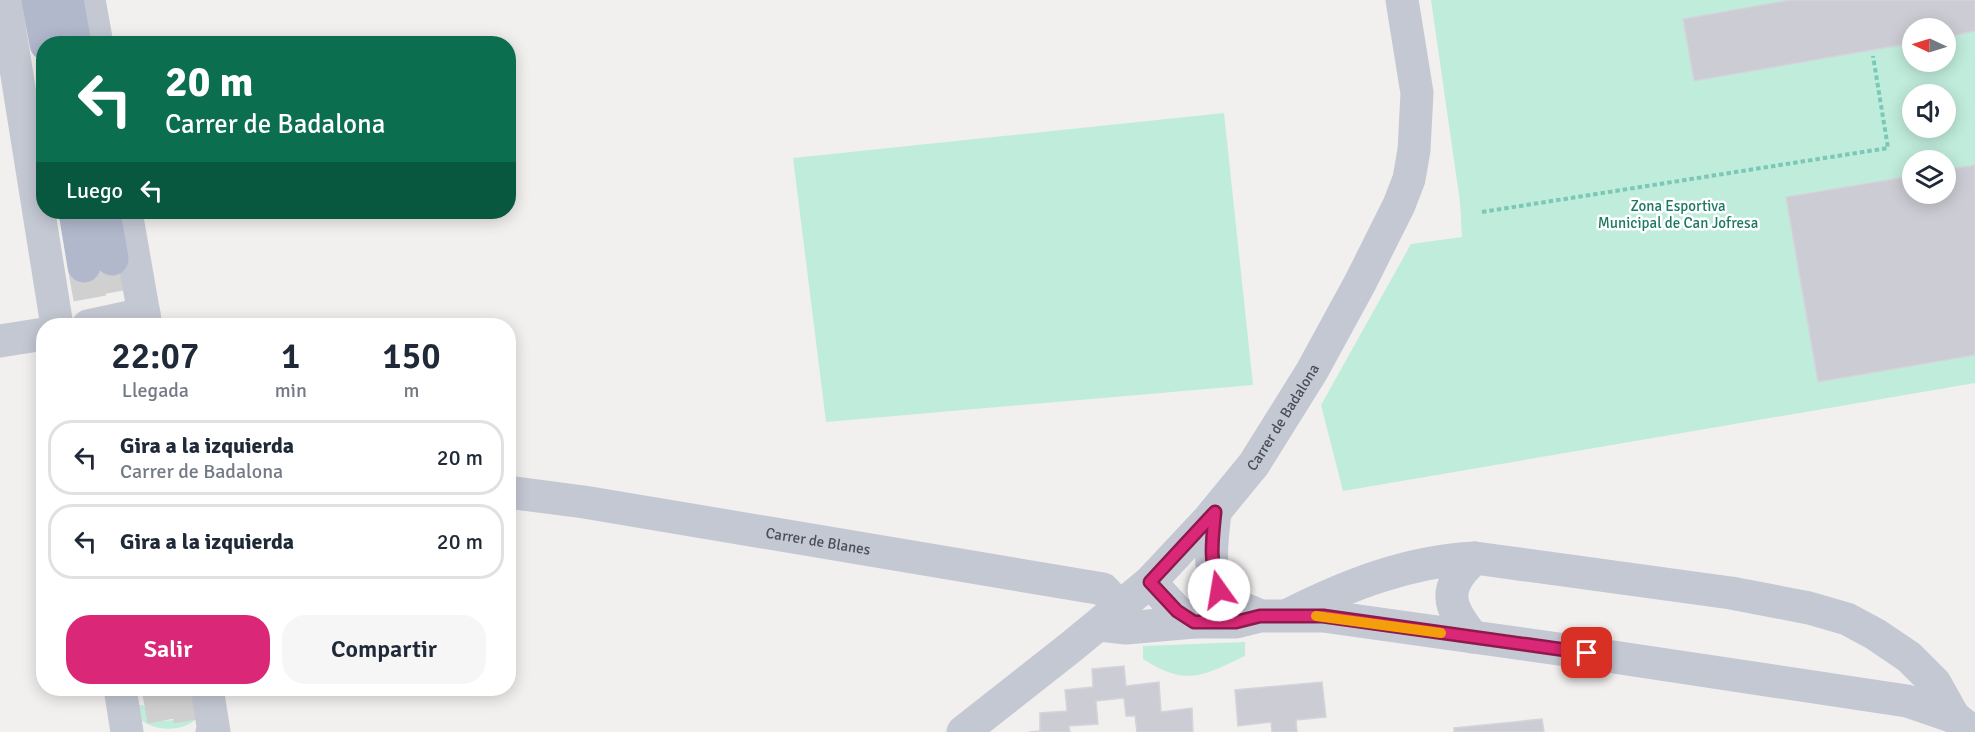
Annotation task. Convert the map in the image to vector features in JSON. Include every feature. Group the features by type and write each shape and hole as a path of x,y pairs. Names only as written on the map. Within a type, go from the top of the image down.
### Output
{"main road":[{"path":"38,0 45,36"},
{"path":"67,0 74,36"},
{"path":"78,219 98,262 103,219"}],"street":[{"path":"5,0 36,194"},
{"path":"89,0 96,36"},
{"name":"Carrer de Badalona","path":"963,732 1156,576 1215,512 1254,464 1312,370 1360,283 1399,205 1409,179 1415,140 1416,93 1402,0"},
{"path":"40,219 56,318"},
{"path":"127,219 145,318"},
{"path":"0,341 36,335"},
{"name":"Carrer de Blanes","path":"516,493 584,502 1103,589 1109,616"},
{"path":"1215,512 1212,569 1219,590 1259,612"},
{"path":"1109,616 1126,628 1194,622 1236,622 1259,612 1337,591 1412,566 1444,560 1475,558 1731,593 1809,608 1847,619 1875,634 1909,657 1935,683 1963,724"},
{"path":"1473,637 1459,620 1451,600 1460,574 1475,558"},
{"path":"1156,576 1177,611 1194,622"},
{"path":"1156,576 1215,603 1259,612 1323,616 1907,701 1963,724"},
{"path":"121,696 127,732"},
{"path":"208,696 214,732 212,732"}],"path":[{"path":"1482,212 1888,148 1873,56"}],"green space":[{"name":"Zona Esportiva Municipal de Can Jofresa","path":"1431,0 1975,0 1975,383 1343,491 1321,405 1411,244 1462,237 1460,202"},
{"path":"1224,113 1253,385 826,422 793,158"},
{"path":"1245,642 1245,656 1217,669 1194,676 1171,673 1143,659 1143,646"},
{"path":"194,700 197,718 185,726 169,729 153,726 140,719 135,705 143,705 156,717 170,720 184,715"}],"building":[{"path":"1790,0 1975,0 1975,31 1956,35 1956,18 1902,18 1902,45 1694,81 1683,19"},
{"path":"1975,165 1975,355 1818,382 1786,197 1902,178 1902,204 1956,204 1956,168"},
{"path":"1124,666 1126,686 1159,682 1161,712 1192,708 1193,732 1137,732 1135,716 1126,716 1124,698 1096,701 1098,724 1069,726 1070,732 1029,732 1040,731 1040,713 1067,711 1065,690 1093,687 1092,669"},
{"path":"1322,682 1326,717 1296,720 1297,732 1272,732 1271,722 1238,726 1235,690"},
{"path":"1542,719 1544,732 1454,732 1454,728"}],"tunnel":[{"path":"112,259 123,318"},
{"path":"84,266 94,318"},
{"path":"159,696 166,732"},
{"path":"186,696 192,732"}],"slow traffic":[{"path":"1316,616 1441,633"}],"route":[{"path":"1219,590 1212,569 1215,512 1150,582 1177,611 1194,622 1236,622 1260,616 1323,616 1587,653"}]}
